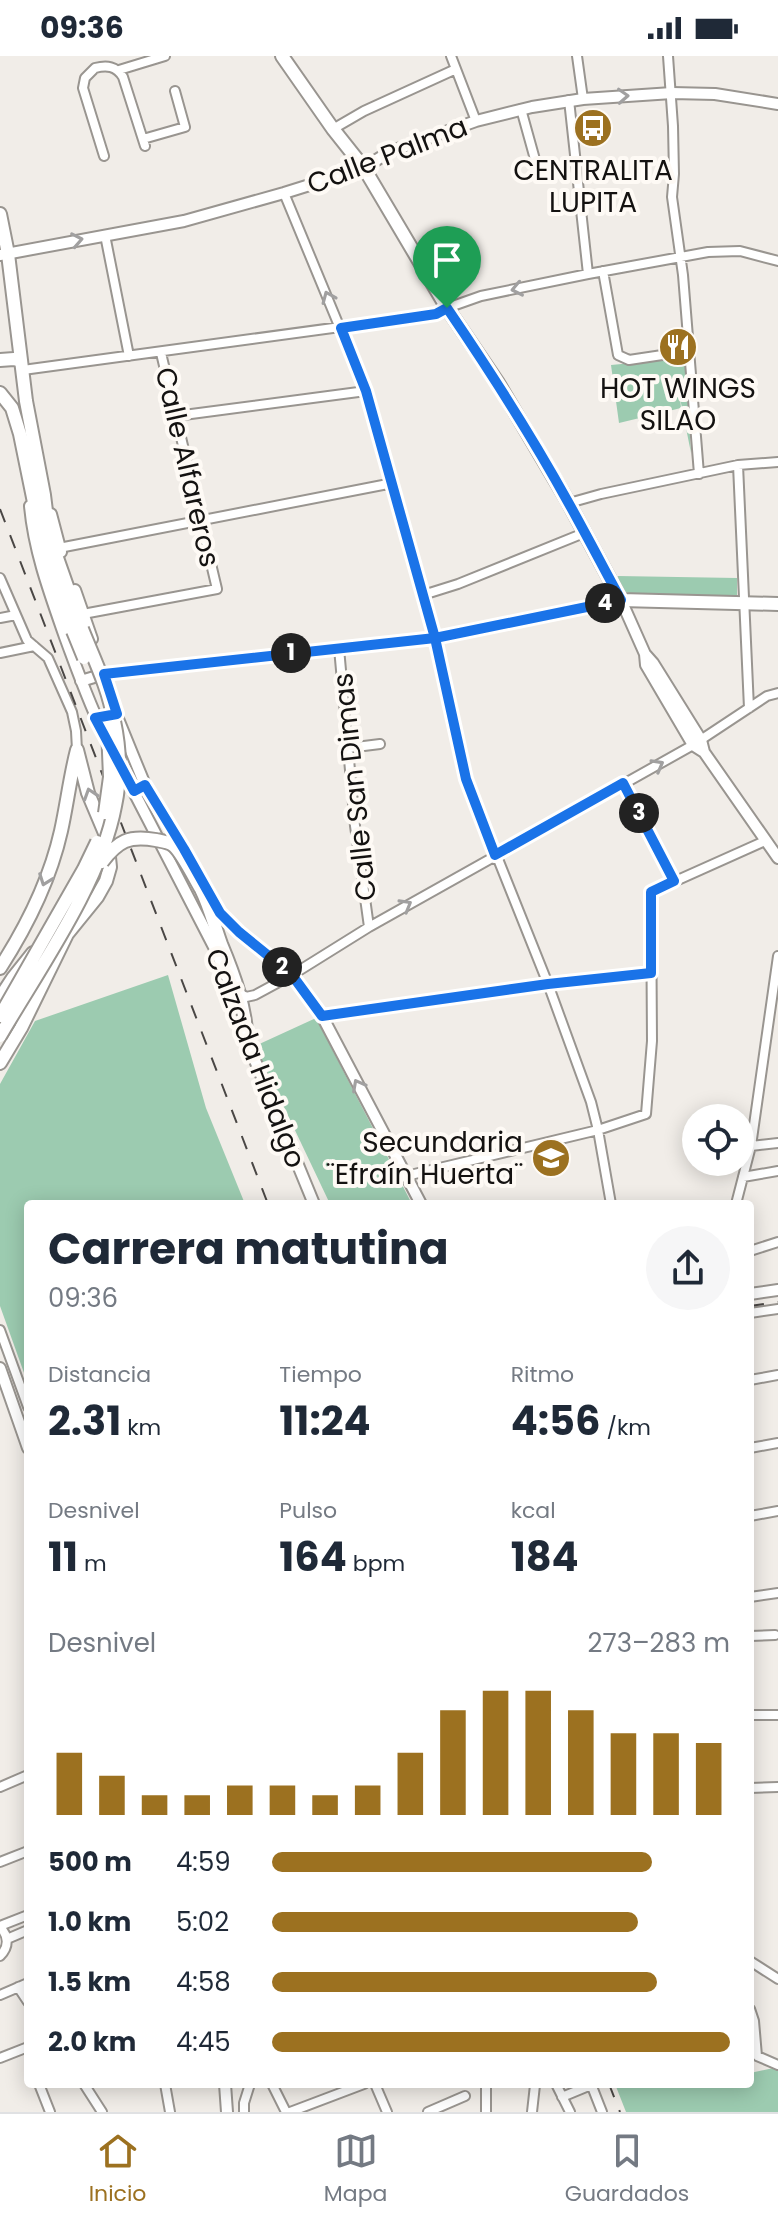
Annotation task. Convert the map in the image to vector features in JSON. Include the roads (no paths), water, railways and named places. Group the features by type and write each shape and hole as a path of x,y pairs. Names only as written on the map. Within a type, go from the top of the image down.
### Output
{"main road":[{"path":"282,56 364,168 447,308 498,383 569,503 621,600 778,604"},
{"path":"0,214 26,401 49,535 107,722 110,777 108,803 95,848 0,1016"},
{"path":"0,360 14,359 23,371"},
{"path":"0,391 12,390 23,371"},
{"path":"0,391 12,408 20,434 46,561 110,701 114,719 119,766 115,808 91,878"},
{"path":"0,968 22,932 46,881 60,833 77,750"},
{"path":"0,1063 21,1028 67,934 97,897 110,867 107,838 88,793 77,750"},
{"path":"0,1050 5,1034 91,878 113,848 130,838 142,837 174,846 202,886 238,993 246,1022 247,1043"},
{"path":"0,998 38,948"}],"street":[{"path":"104,156 83,88 85,78 95,68 104,66 119,70 165,56"},
{"path":"451,56 476,121"},
{"path":"577,56 583,99"},
{"path":"668,56 672,93 672,197 683,275 699,474"},
{"path":"333,129 364,111 456,69"},
{"path":"119,70 144,142 185,127 175,91"},
{"name":"Calle Palma","path":"4,254 184,221 284,193 364,168 389,152 476,121 521,109 569,100 672,93 715,94 778,104"},
{"path":"569,100 588,274"},
{"path":"521,109 536,163"},
{"path":"284,193 366,391 435,638 466,779 548,984 591,1102 610,1200"},
{"path":"105,235 129,356"},
{"path":"23,371 436,314 481,296 708,252 740,251 778,261"},
{"path":"603,271 618,355 629,360 689,351"},
{"name":"Calle Alfareros","path":"83,614 217,589 161,353"},
{"path":"176,416 366,391"},
{"path":"569,503 738,465 778,462"},
{"path":"738,465 749,708"},
{"name":"Calzada Hidalgo","path":"26,468 35,545 95,718 214,947 234,993 247,1043 312,1200"},
{"path":"59,548 393,483"},
{"path":"44,495 124,737 145,785 220,913 292,975 322,1016 419,1200"},
{"path":"423,595 584,533"},
{"path":"0,578 25,636 46,655 72,712 77,750"},
{"path":"81,681 104,674 435,638 621,600 645,654 699,746 778,858"},
{"path":"0,618 16,615"},
{"path":"0,653 34,646"},
{"name":"Calle San Dimas","path":"339,648 355,826 369,927"},
{"path":"238,993 246,997 255,995 292,975 495,855 623,783 699,746 749,708 778,693"},
{"path":"95,718 117,714"},
{"path":"348,748 380,744"},
{"path":"623,783 674,881"},
{"path":"134,791 145,785"},
{"path":"406,1176 598,1130 646,1114 652,1041 651,892 765,841"},
{"path":"185,892 191,884 198,882 202,886"},
{"path":"754,1125 778,956"},
{"path":"322,1016 548,984 651,973"},
{"path":"754,1146 778,1143"},
{"path":"737,1200 743,1177 778,1171"},
{"path":"754,1250 778,1242"},
{"path":"754,1293 778,1290"},
{"path":"754,1312 778,1309"},
{"path":"0,1330 24,1396"},
{"path":"0,1368 24,1437"},
{"path":"754,1379 778,1375"},
{"path":"754,1447 778,1443"},
{"path":"754,1515 778,1511"},
{"path":"754,1596 778,1593"},
{"path":"754,1636 775,1635"},
{"path":"754,1715 778,1715"},
{"path":"0,1787 24,1777"},
{"path":"754,1788 778,1787"},
{"path":"0,1862 24,1853"},
{"path":"0,1956 6,1948 7,1939 0,1927 24,1917"},
{"path":"7,1939 24,1932"},
{"path":"754,1964 778,1979"},
{"path":"0,1995 24,1985"},
{"path":"18,1987 24,1996"},
{"path":"754,2021 757,2056 778,2065"},
{"path":"0,2058 24,2051"},
{"path":"41,2088 50,2112"},
{"path":"87,2088 102,2112"},
{"path":"166,2088 170,2112"},
{"path":"225,2088 227,2108 244,2108 249,2088"},
{"path":"274,2088 288,2112 353,2088"},
{"path":"377,2088 387,2112"},
{"path":"486,2088 486,2112"},
{"path":"532,2112 533,2088"},
{"path":"558,2088 570,2112"},
{"path":"562,2097 582,2088"},
{"path":"592,2088 600,2111"},
{"path":"428,2112 465,2096"}],"railway":[{"path":"0,509 266,1200"},
{"path":"754,1305 778,1302"},
{"path":"611,2088 620,2112"}],"place":[{"name":"CENTRALITA LUPITA","path":"593,128"},
{"name":"HOT WINGS SILAO","path":"678,347"},
{"name":"Secundaria ¨Efraín Huerta¨","path":"551,1158"}]}
